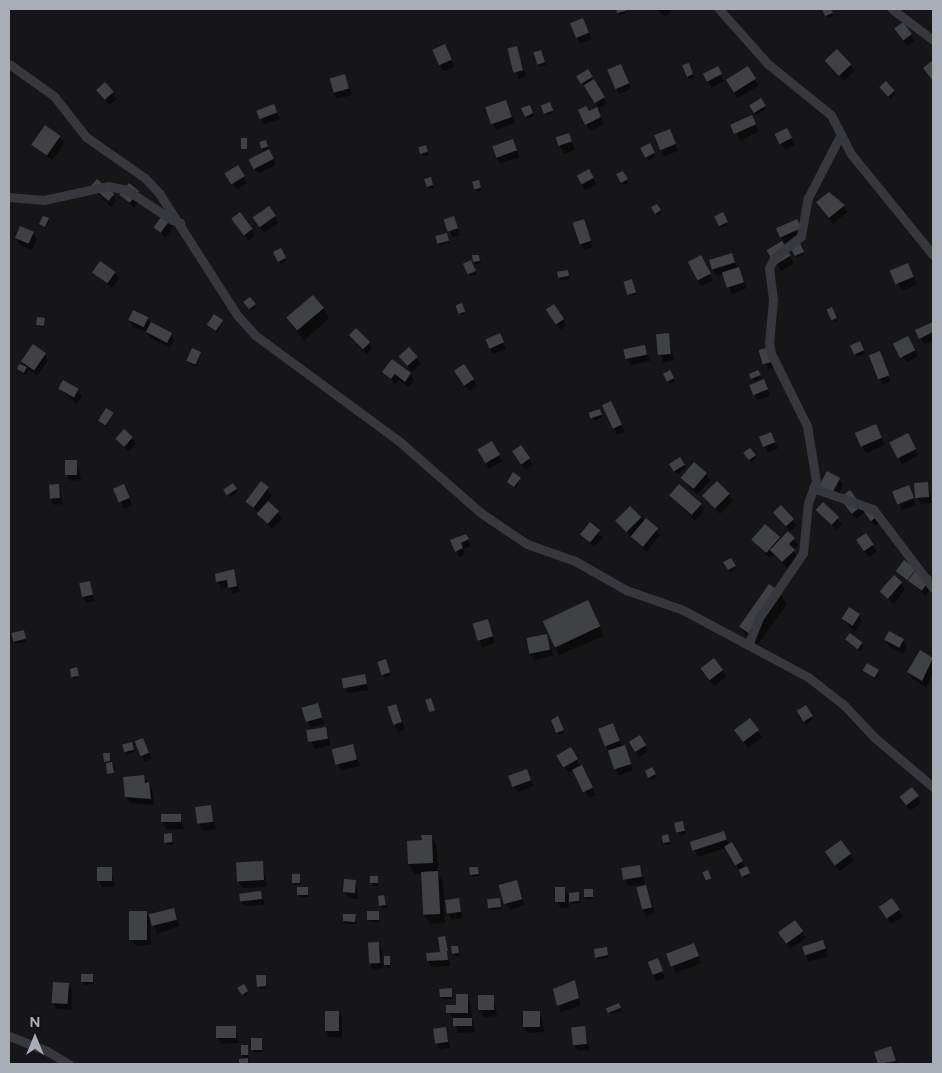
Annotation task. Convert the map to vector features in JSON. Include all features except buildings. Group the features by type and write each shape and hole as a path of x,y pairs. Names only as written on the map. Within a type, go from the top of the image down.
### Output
{"street":[{"path":"719,9 768,64 831,115 851,154 933,256"},
{"path":"892,9 933,40"},
{"path":"9,64 54,96 86,137 145,178 181,223 237,315 255,335 399,441 445,484 507,533 575,561 626,590 683,610 748,645 828,692 880,743 933,787"},
{"path":"748,645 760,616 804,553 808,503 816,481 807,426 768,343 773,300 769,268 774,258 800,236 808,198 841,134"},
{"path":"9,197 44,200 108,186 127,190 172,220 181,223"},
{"path":"813,488 873,509 933,588"},
{"path":"9,1036 47,1051 69,1064"}]}
